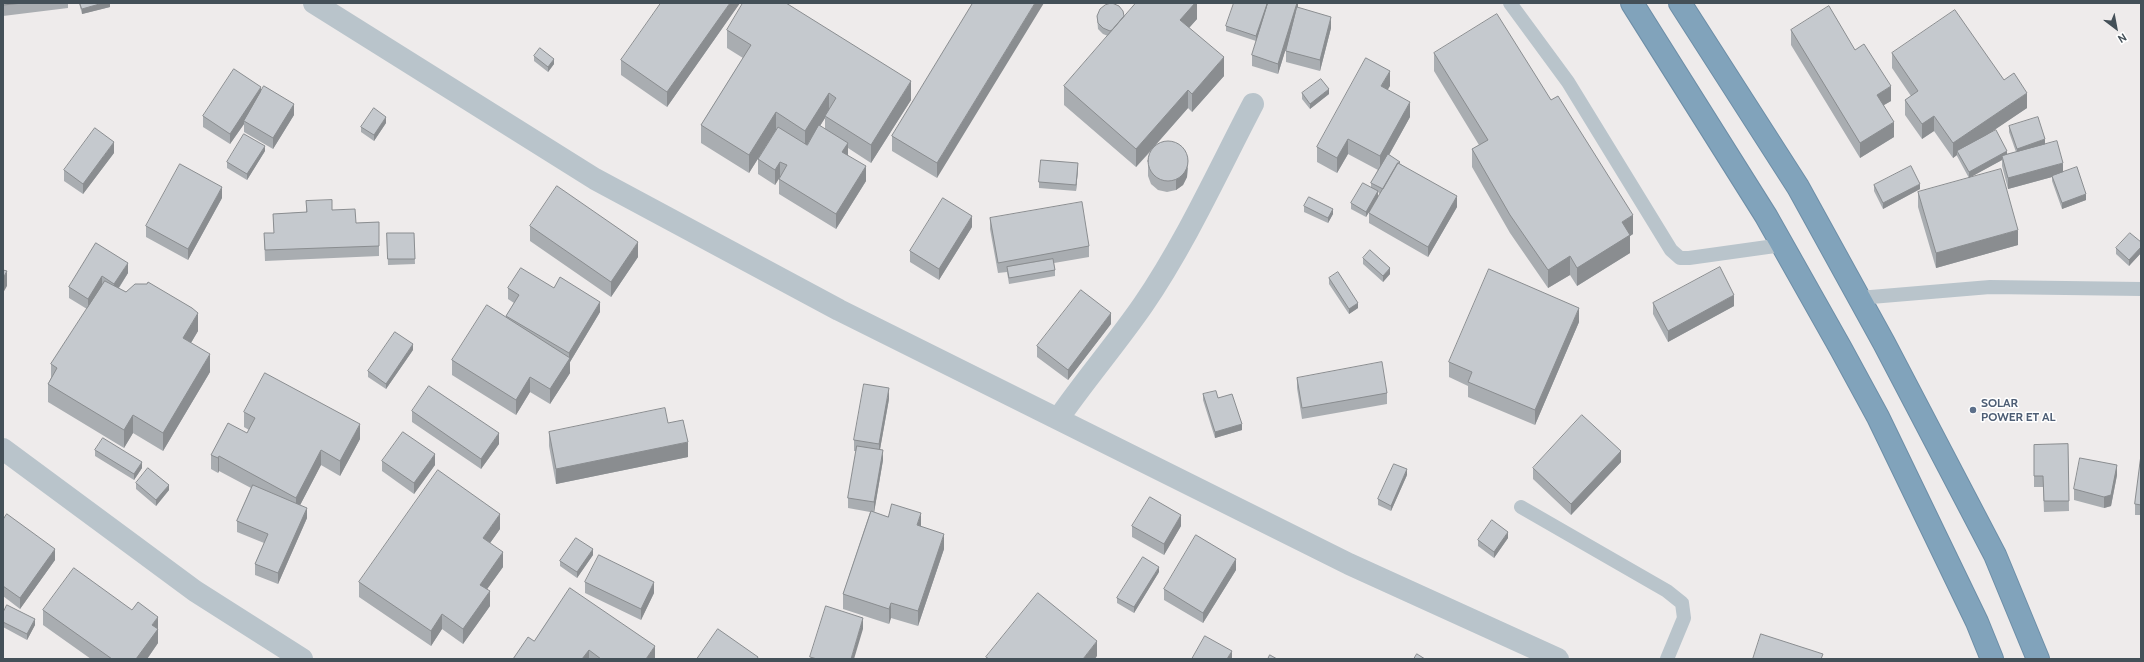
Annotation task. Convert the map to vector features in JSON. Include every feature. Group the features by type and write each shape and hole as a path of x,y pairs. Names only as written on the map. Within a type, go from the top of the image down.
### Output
{"highway":[{"path":"1632,3 1670,60 1782,245 1878,417 1977,622 1992,659"},
{"path":"1680,3 1798,187 1859,298 1962,489 1994,555 2038,659"}],"street":[{"path":"314,3 595,179 839,310 1349,564 1558,659"},
{"path":"1058,419 1087,377 1143,305 1170,263 1253,104"},
{"path":"3,449 195,591 302,659"}],"lane":[{"path":"1510,3 1568,82 1671,250 1680,258 1689,258 1782,245"},
{"path":"1859,298 1990,286 2141,289"},
{"path":"1521,507 1667,591 1682,603 1684,618 1667,659"}],"building":[{"path":"3,3 23,3 3,5"},
{"path":"80,3 103,3 82,9"},
{"path":"661,3 730,3 667,92 621,60"},
{"path":"743,3 786,3 911,81 871,145 825,116 836,98 829,93 805,131 776,112 749,155 701,125 751,45 727,30"},
{"path":"973,3 1035,3 937,163 892,136"},
{"path":"1112,3 1119,6 1123,11 1124,16 1110,31 1103,28 1098,23 1097,16 1100,9 1105,5"},
{"path":"1136,3 1195,3 1180,20 1224,57 1192,94 1188,90 1136,149 1064,86"},
{"path":"1234,3 1267,4 1256,36 1226,26"},
{"path":"1268,3 1297,3 1278,64 1252,55"},
{"path":"1829,6 1855,50 1864,44 1891,86 1877,95 1894,122 1860,143 1791,30"},
{"path":"1297,7 1331,17 1320,60 1286,51"},
{"path":"1955,10 2004,80 2014,73 2027,93 1953,143 1934,116 1922,124 1905,100 1918,91 1892,53"},
{"path":"1497,14 1551,100 1558,96 1633,215 1622,222 1630,235 1577,268 1570,256 1548,270 1510,215 1472,149 1488,140 1434,53"},
{"path":"540,48 554,59 548,67 534,56"},
{"path":"1366,58 1390,71 1381,86 1410,102 1380,156 1348,139 1337,158 1317,147"},
{"path":"234,69 261,87 230,134 203,116"},
{"path":"1321,79 1329,89 1310,104 1302,93"},
{"path":"264,86 294,104 273,138 244,121"},
{"path":"374,108 386,117 374,135 361,127"},
{"path":"2038,117 2045,139 2017,149 2009,126"},
{"path":"819,125 848,143 842,152 866,166 836,214 779,179 787,165 780,162 775,170 758,159 778,127 807,145"},
{"path":"95,128 114,142 83,184 64,170"},
{"path":"1996,130 2007,151 1969,172 1957,151"},
{"path":"244,134 265,146 247,174 227,162"},
{"path":"1164,141 1172,141 1179,144 1185,150 1188,161 1185,172 1179,178 1172,181 1164,181 1157,178 1151,172 1148,165 1148,157 1151,150 1157,144"},
{"path":"2057,141 2063,163 2008,178 2002,156"},
{"path":"1388,154 1400,162 1383,189 1371,183"},
{"path":"1041,160 1078,163 1076,185 1039,182"},
{"path":"1398,163 1457,196 1428,247 1369,213"},
{"path":"180,164 222,187 188,249 146,226"},
{"path":"1911,166 1920,184 1883,203 1874,185"},
{"path":"2077,167 2086,194 2062,203 2052,176"},
{"path":"2001,169 2018,230 1936,253 1918,192"},
{"path":"1363,183 1378,191 1366,212 1351,203"},
{"path":"557,186 638,242 611,282 530,226"},
{"path":"1309,197 1333,209 1328,218 1304,206"},
{"path":"943,198 972,216 939,269 910,251"},
{"path":"332,200 332,210 355,209 356,223 379,222 379,246 265,250 264,233 274,233 273,214 307,212 306,201"},
{"path":"1082,202 1089,246 998,263 990,218"},
{"path":"387,233 414,233 415,259 388,259"},
{"path":"2130,233 2141,242 2141,247 2129,260 2116,248"},
{"path":"96,243 128,263 114,284 102,276 88,299 69,287"},
{"path":"1370,250 1390,268 1383,276 1363,258"},
{"path":"1053,259 1055,270 1009,278 1007,267"},
{"path":"1720,267 1734,295 1668,331 1653,303"},
{"path":"521,268 554,288 560,277 600,302 569,353 506,316 519,295 508,288"},
{"path":"1489,269 1579,308 1535,410 1468,382 1472,372 1449,362"},
{"path":"3,270 7,271 3,278"},
{"path":"1338,272 1358,303 1349,309 1329,278"},
{"path":"105,281 126,292 135,284 147,284 148,282 198,313 183,338 210,354 163,433 133,415 124,430 48,384 57,368 51,364"},
{"path":"1081,290 1111,313 1068,370 1037,346"},
{"path":"487,305 570,358 550,389 530,377 516,400 452,360"},
{"path":"395,332 413,344 386,384 368,371"},
{"path":"1382,362 1387,393 1302,408 1297,378"},
{"path":"265,373 360,424 340,461 321,450 296,498 219,456 218,458 211,455 228,423 247,433 255,418 244,412"},
{"path":"864,384 889,388 879,444 854,440"},
{"path":"429,386 499,433 481,459 412,411"},
{"path":"1216,391 1218,398 1232,394 1242,424 1215,432 1203,394"},
{"path":"665,408 668,423 683,420 688,442 556,469 549,432"},
{"path":"1582,415 1621,451 1571,504 1533,468"},
{"path":"403,432 435,454 414,483 382,461"},
{"path":"103,438 142,462 134,474 95,450"},
{"path":"2068,444 2069,501 2044,501 2043,476 2034,476 2034,445"},
{"path":"857,446 883,450 874,502 848,498"},
{"path":"2141,455 2141,505 2135,504"},
{"path":"2080,458 2117,465 2111,495 2104,497 2074,489"},
{"path":"1394,464 1407,469 1391,506 1378,499"},
{"path":"148,468 169,485 156,500 136,483"},
{"path":"438,470 500,514 483,538 503,552 480,585 490,591 463,629 442,614 431,631 359,582"},
{"path":"253,485 307,508 278,573 255,564 268,534 237,521"},
{"path":"1150,497 1181,515 1164,544 1132,526"},
{"path":"892,504 921,513 917,525 944,534 918,611 891,603 889,609 843,594 871,511 888,517"},
{"path":"7,514 55,549 20,598 3,586 3,520"},
{"path":"1492,520 1508,532 1494,552 1478,540"},
{"path":"1196,535 1236,559 1203,613 1164,589"},
{"path":"576,538 593,549 577,572 560,561"},
{"path":"599,555 654,582 641,609 585,582"},
{"path":"1143,557 1159,567 1134,607 1117,598"},
{"path":"74,568 132,610 138,602 158,617 152,625 158,629 136,659 112,659 43,610"},
{"path":"570,588 655,646 646,659 601,659 589,650 582,659 513,659 528,637 534,641"},
{"path":"1038,593 1097,641 1083,659 989,659 986,657"},
{"path":"7,605 35,619 27,634 3,622 3,613"},
{"path":"826,606 863,618 851,659 817,659 810,657"},
{"path":"718,629 758,657 757,659 697,659"},
{"path":"1761,634 1823,654 1821,659 1753,659"},
{"path":"1205,636 1232,651 1227,659 1192,659"},
{"path":"1417,654 1425,659 1414,659"},
{"path":"1270,655 1277,659 1268,659"}],"place":[{"name":"SOLAR POWER ET AL","path":"1973,410"}]}
